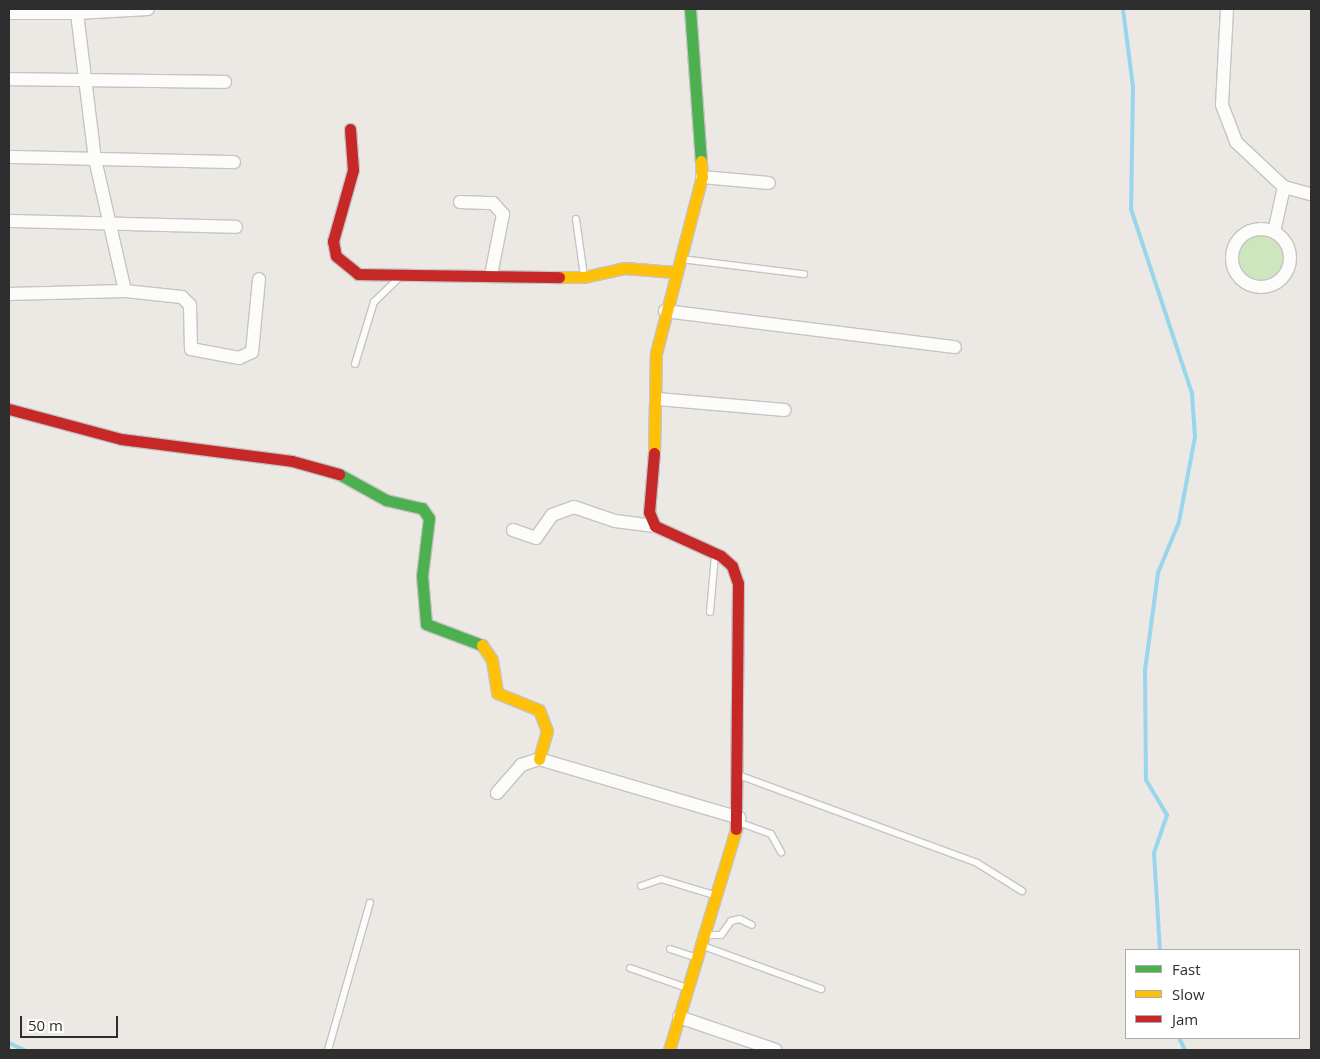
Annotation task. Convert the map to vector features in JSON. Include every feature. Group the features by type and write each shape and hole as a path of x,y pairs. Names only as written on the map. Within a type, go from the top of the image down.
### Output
{"street":[{"path":"9,13 148,9"},
{"path":"654,526 650,512 658,399 656,353 674,272 702,177 690,9"},
{"path":"1227,9 1222,105 1236,142 1284,188 1311,194"},
{"path":"77,11 95,159 125,291"},
{"path":"9,79 225,82"},
{"path":"350,129 353,170 333,241 336,256 358,274 584,277 625,268 674,272"},
{"path":"9,157 234,162"},
{"path":"702,177 769,183"},
{"path":"1274,232 1256,230 1235,246 1236,273 1251,285 1271,286 1286,273 1290,254 1274,232 1284,188"},
{"path":"460,202 493,203 503,214 491,275"},
{"path":"9,221 236,227"},
{"path":"9,294 125,291 182,297 190,305 191,348 240,358 252,352 260,279"},
{"path":"665,311 956,347"},
{"path":"658,399 785,410"},
{"path":"9,409 121,439 292,461 353,478 386,500 422,508 429,518 422,576 426,624 482,644 492,660 497,693 539,710 547,731 539,759"},
{"path":"513,530 536,538 552,515 574,507 615,522 654,526 716,554 732,566 738,583 738,820 717,896 669,1050"},
{"path":"497,794 521,765 539,759 738,820"},
{"path":"679,1017 776,1050"}],"lane":[{"path":"576,219 584,277"},
{"path":"678,259 804,274"},
{"path":"355,364 374,302 406,275"},
{"path":"710,612 716,554"},
{"path":"738,775 977,863 1022,891"},
{"path":"738,820 771,834 781,852"},
{"path":"641,886 661,879 717,896"},
{"path":"328,1050 370,903"},
{"path":"703,940 721,935 732,921 740,919 752,925"},
{"path":"703,940 821,989"},
{"path":"670,950 698,958"},
{"path":"630,968 688,988"}],"green space":[{"path":"1256,235 1266,235 1280,245 1284,258 1280,271 1274,277 1266,281 1256,281 1242,271 1238,263 1238,253 1248,239"}],"waterway":[{"path":"1123,9 1133,87 1131,209 1192,393 1195,437 1179,522 1158,573 1145,671 1146,780 1167,815 1154,853 1160,949"},
{"path":"1180,1039 1185,1050"},
{"path":"9,1043 24,1050"}],"traffic: fast":[{"path":"690,9 701,161"},
{"path":"339,474 386,500 422,508 429,518 422,576 426,624 482,645"}],"traffic: slow":[{"path":"654,453 656,353 702,177 701,161"},
{"path":"559,277 584,277 625,268 674,272"},
{"path":"482,645 492,660 497,693 539,710 547,731 539,759"},
{"path":"669,1050 736,829"}],"traffic: jam":[{"path":"350,129 353,170 333,241 336,256 358,274 559,277"},
{"path":"9,409 121,439 292,461 339,474"},
{"path":"654,453 649,512 655,526 721,556 732,566 738,583 736,829"}]}
